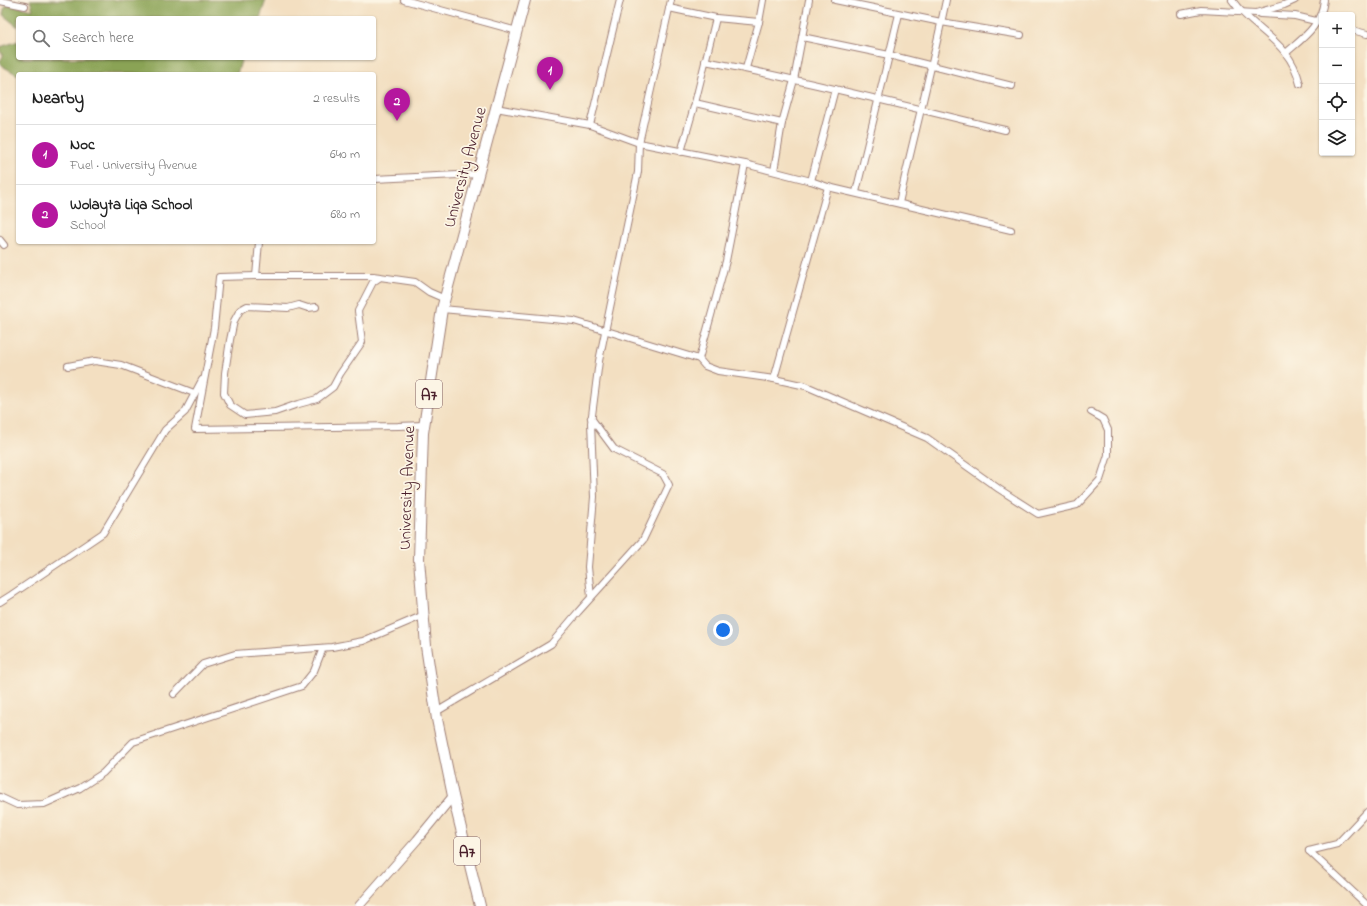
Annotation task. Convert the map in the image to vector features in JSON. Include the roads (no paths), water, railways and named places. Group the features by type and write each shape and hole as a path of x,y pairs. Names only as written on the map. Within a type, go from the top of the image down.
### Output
{"highway":[{"name":"University Avenue","path":"453,796 436,712 426,646 419,559 423,433 444,304 525,0"},
{"name":"A7","path":"453,796 480,906"}],"street":[{"path":"404,0 517,31"},
{"path":"590,125 620,0"},
{"path":"591,597 588,567 594,497 591,418 599,361 638,172 639,143 671,0"},
{"path":"746,68 759,22 763,0"},
{"path":"774,171 782,123 794,80 809,0"},
{"path":"835,0 941,22 1021,35"},
{"path":"899,203 920,110 932,66 946,0"},
{"path":"1232,0 1240,12 1260,28 1286,53 1298,73 1300,84"},
{"path":"1256,13 1284,5 1295,0"},
{"path":"1322,12 1324,0"},
{"path":"0,1 25,6"},
{"path":"669,8 716,18 759,22"},
{"path":"1181,14 1201,10 1240,12 1295,16 1319,22"},
{"path":"856,192 899,14"},
{"path":"681,152 716,18"},
{"path":"1286,53 1319,23"},
{"path":"1355,31 1367,34"},
{"path":"802,37 889,55 1012,86"},
{"path":"704,61 746,68 1005,130"},
{"path":"811,181 835,89"},
{"path":"695,103 782,123"},
{"path":"496,108 590,125 639,143 745,164 811,181 828,187 856,192 1011,230"},
{"path":"699,359 726,261 745,164"},
{"path":"376,179 479,174"},
{"path":"774,379 828,187"},
{"path":"256,276 258,244"},
{"path":"424,425 195,429 214,328 219,277 372,276 415,282 444,304 574,321 699,359 705,366 718,371 774,379 806,386 927,438 1038,514 1077,505 1100,480 1108,455 1108,430 1103,419 1091,412"},
{"path":"316,307 308,308 299,305 288,308 247,306 240,310 234,321 225,373 224,393 230,405 244,415 275,412 317,399 333,387 344,367 362,342 358,311 373,282 379,278"},
{"path":"68,366 95,361 121,365 194,393"},
{"path":"0,602 103,533 165,430 185,412 205,375"},
{"path":"436,712 551,644 643,540 669,485 663,474 614,449 591,418"},
{"path":"174,694 203,664 235,654 323,648 363,641 424,615"},
{"path":"0,798 17,805 44,804 80,788 102,773 133,742 302,686 314,671 323,648"},
{"path":"359,906 417,840 453,796"},
{"path":"1367,812 1337,844 1309,851 1367,905"}],"place":[{"name":"Noc","path":"550,90"},
{"name":"Wolayta Liqa School","path":"397,121"}]}
